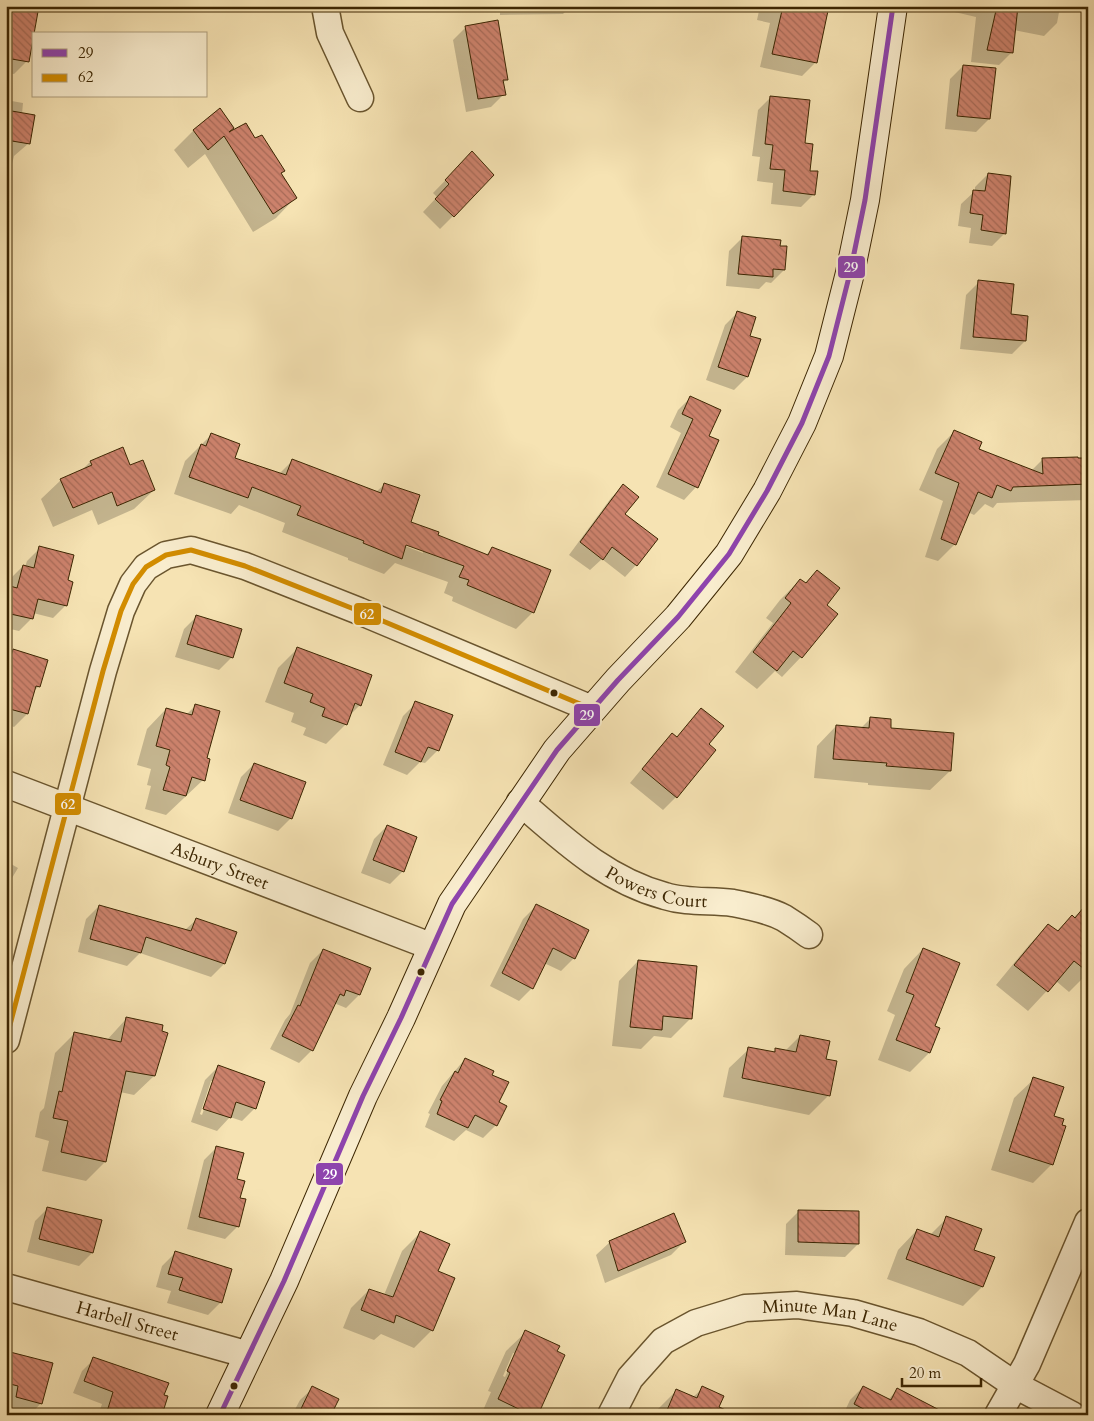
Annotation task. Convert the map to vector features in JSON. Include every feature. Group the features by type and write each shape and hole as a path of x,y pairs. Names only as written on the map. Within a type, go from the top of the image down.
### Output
{"street":[{"path":"325,6 330,33 360,98"},
{"path":"220,1415 284,1281 364,1096 452,904 557,750 592,709 678,617 729,554 767,491 802,423 829,356 852,266 865,200 893,6"},
{"path":"6,1040 103,671 121,611 132,584 146,567 166,555 191,550 245,566 359,611 592,709"},
{"name":"Asbury Street","path":"6,784 433,947"},
{"name":"Powers Court","path":"520,802 569,845 624,882 667,897 732,903 761,910 783,917 809,935"},
{"path":"998,1415 1027,1364 1088,1222"},
{"name":"Harbell Street","path":"6,1288 249,1355"},
{"name":"Minute Man Lane","path":"611,1415 630,1378 663,1341 696,1323 745,1308 797,1305 853,1313 919,1332 968,1353 1015,1385 1072,1415"}],"building":[{"path":"6,6 39,6 34,32 32,32 29,62 6,58"},
{"path":"783,6 829,6 817,63 772,54"},
{"path":"997,6 1018,6 1013,53 987,50"},
{"path":"498,20 508,80 503,80 506,95 478,99 465,26"},
{"path":"963,65 996,68 990,119 957,116"},
{"path":"770,96 810,100 805,143 813,144 810,171 818,171 815,195 783,191 785,170 770,169 773,145 765,144"},
{"path":"220,108 234,128 229,132 246,123 255,138 262,135 285,171 281,173 297,198 273,214 224,136 208,150 193,130"},
{"path":"6,110 35,115 30,144 6,140"},
{"path":"472,151 494,175 454,217 435,199 449,184 445,180"},
{"path":"988,173 1011,176 1006,234 981,230 983,215 970,213 973,190 985,191"},
{"path":"742,236 781,240 780,246 787,246 785,270 773,269 773,277 738,274"},
{"path":"978,280 1014,284 1011,314 1028,316 1026,341 973,337"},
{"path":"737,311 756,317 750,336 761,339 748,377 718,367"},
{"path":"690,396 721,410 709,436 719,440 698,488 668,474 693,419 682,414"},
{"path":"954,430 982,442 979,449 1043,474 1042,458 1088,458 1088,484 1013,487 1011,491 997,485 992,498 978,492 956,545 941,539 959,483 935,473"},
{"path":"211,433 240,444 235,458 286,475 292,459 381,493 384,483 420,495 411,522 439,532 438,535 488,555 492,547 551,570 534,613 467,585 469,580 459,577 464,566 406,545 402,559 363,543 364,541 297,515 301,506 252,487 248,498 189,477 201,444 206,446"},
{"path":"123,447 130,465 143,460 155,490 117,506 112,492 73,508 60,479 92,465 90,461"},
{"path":"623,484 639,497 625,514 658,539 637,566 612,547 603,560 580,542"},
{"path":"39,546 74,555 68,580 73,582 67,606 38,599 33,619 6,613 6,599 10,586 17,588 23,565 34,568"},
{"path":"817,570 840,588 827,605 838,614 802,658 793,651 777,671 753,652 791,603 785,598 800,579 806,583"},
{"path":"196,615 242,629 233,658 187,644"},
{"path":"297,647 372,675 361,706 355,703 347,725 322,716 325,708 310,702 313,694 284,683"},
{"path":"13,649 48,660 40,687 36,686 28,714 6,708 6,673"},
{"path":"415,701 453,715 439,751 428,747 421,762 395,752"},
{"path":"195,704 220,711 207,758 210,759 205,781 192,777 186,796 163,790 170,767 166,765 170,750 156,746 166,708 192,715"},
{"path":"701,708 724,726 709,744 716,750 677,798 642,769 672,733 677,737"},
{"path":"870,717 891,719 891,728 954,733 951,771 886,766 887,763 833,759 836,725 869,728"},
{"path":"254,763 306,782 292,819 240,800"},
{"path":"387,825 417,837 404,872 373,860"},
{"path":"1088,902 1088,972 1074,961 1048,992 1014,965 1048,924 1058,931 1072,915 1075,918"},
{"path":"536,904 589,930 575,959 553,948 533,989 502,973"},
{"path":"99,905 191,931 196,918 237,932 225,964 146,937 141,953 90,939"},
{"path":"923,948 960,963 935,1026 940,1028 930,1053 896,1040 914,995 906,992"},
{"path":"323,949 371,968 360,995 346,990 344,996 340,994 313,1051 282,1036 298,1005 300,1006"},
{"path":"638,960 697,966 692,1019 663,1016 662,1030 630,1027"},
{"path":"126,1017 163,1025 162,1031 168,1033 155,1076 126,1071 106,1162 61,1152 68,1121 53,1118 59,1091 62,1092 74,1032 121,1042"},
{"path":"800,1035 830,1041 826,1059 837,1061 830,1096 742,1078 748,1047 775,1052 775,1048 796,1052"},
{"path":"465,1058 494,1071 492,1075 509,1082 499,1102 507,1106 497,1126 475,1115 468,1128 437,1114 442,1101 440,1100 455,1071 458,1073"},
{"path":"218,1065 265,1082 256,1109 236,1102 231,1118 203,1109"},
{"path":"1033,1077 1064,1087 1054,1116 1064,1119 1062,1125 1066,1126 1053,1165 1009,1151"},
{"path":"216,1146 244,1153 237,1179 245,1181 240,1198 246,1199 239,1227 199,1217"},
{"path":"47,1207 102,1220 93,1253 39,1239"},
{"path":"798,1210 859,1211 859,1244 798,1242"},
{"path":"674,1213 686,1242 618,1271 609,1241"},
{"path":"946,1216 982,1229 974,1250 995,1257 983,1287 906,1259 917,1229 939,1237"},
{"path":"420,1231 450,1244 438,1271 455,1278 433,1331 396,1315 394,1323 361,1310 369,1289 393,1297"},
{"path":"175,1251 232,1269 222,1303 179,1290 183,1278 168,1274"},
{"path":"525,1330 560,1346 557,1351 565,1355 538,1415 531,1415 498,1399 510,1373 507,1371"},
{"path":"10,1352 53,1363 42,1404 16,1397 18,1386 6,1383 6,1367"},
{"path":"93,1357 169,1383 164,1395 168,1396 162,1415 106,1415 113,1392 84,1381"},
{"path":"312,1386 339,1399 331,1415 298,1415"},
{"path":"702,1386 724,1396 719,1407 736,1415 665,1415 676,1389 697,1398"},
{"path":"863,1386 891,1400 897,1388 949,1415 875,1415 854,1404"}],"transit line":[{"name":"29","path":"220,1415 284,1281 363,1096 401,1018 452,904 557,750 618,680 678,617 729,554 767,491 802,423 829,356 850,273 865,200 893,6"},
{"name":"62","path":"6,1040 103,671 121,611 133,584 146,567 166,555 191,550 245,566 359,611 592,709"}]}
